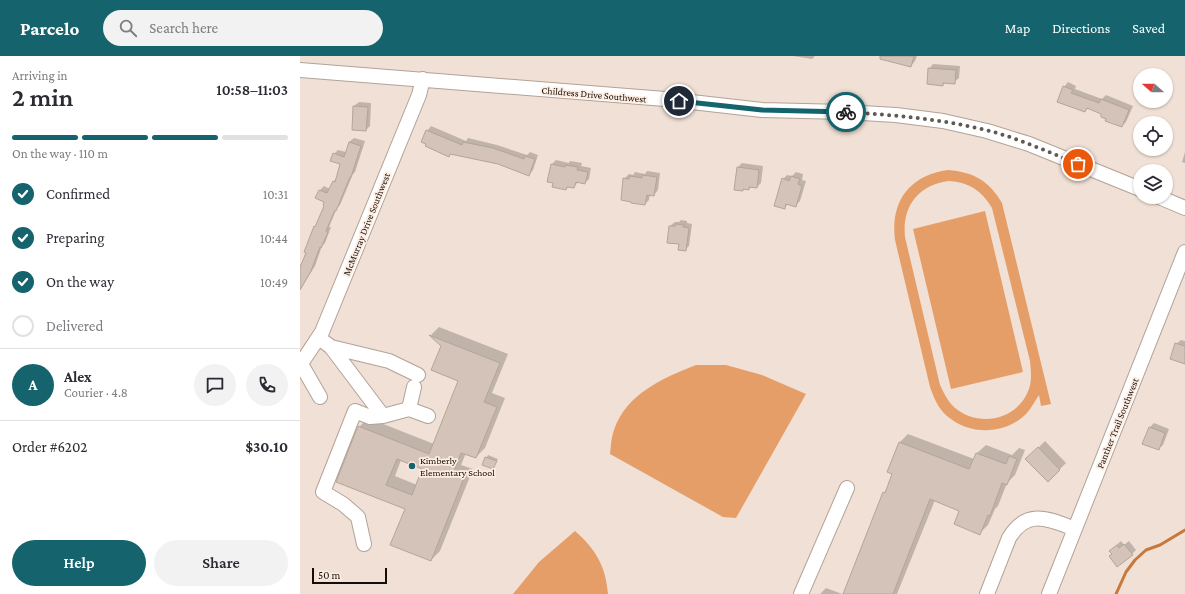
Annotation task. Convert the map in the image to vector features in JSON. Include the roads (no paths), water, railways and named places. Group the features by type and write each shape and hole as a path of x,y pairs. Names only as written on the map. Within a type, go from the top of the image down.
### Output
{"street":[{"name":"Childress Drive Southwest","path":"300,70 423,79 762,110 896,115 943,121 987,131 1029,144 1133,186"},
{"name":"McMurray Drive Southwest","path":"300,364 322,332 419,95 423,79"},
{"path":"1173,203 1185,208"},
{"name":"Panther Trail Southwest","path":"1049,594 1185,252"},
{"path":"319,338 331,347 383,416"},
{"path":"331,347 389,361 416,381 410,409"},
{"path":"300,364 320,397"},
{"path":"364,544 358,517 343,504 323,492 355,411 370,417 383,416 410,409 428,416"},
{"path":"801,594 847,488"},
{"path":"987,594 1009,538 1021,524 1029,519 1040,518 1049,519 1075,529"}],"waterway":[{"path":"1116,594 1126,572 1135,560 1146,550 1160,545 1185,530"}],"place":[{"name":"Kimberly Elementary School","path":"412,466"}]}
